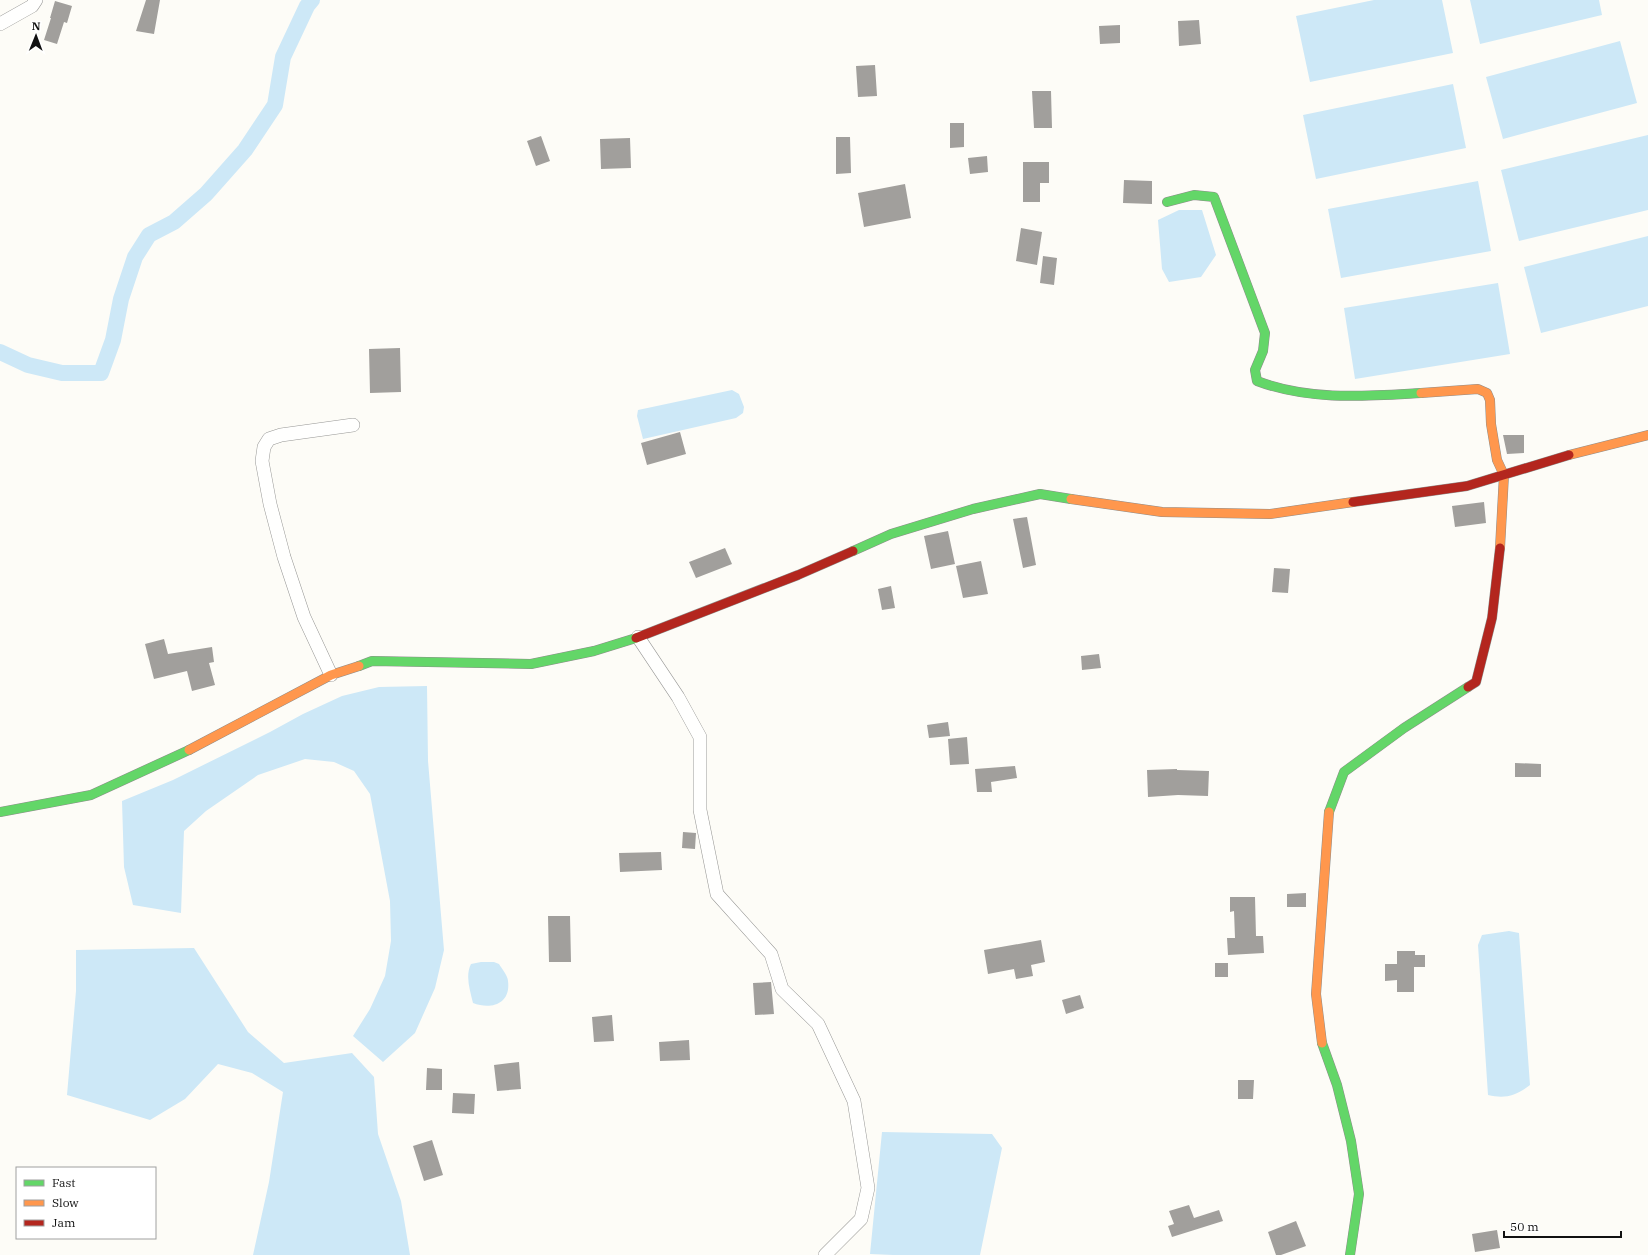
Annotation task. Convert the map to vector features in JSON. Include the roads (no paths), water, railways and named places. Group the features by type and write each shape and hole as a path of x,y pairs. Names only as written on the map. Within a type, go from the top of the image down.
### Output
{"street":[{"path":"0,24 32,6 36,0"},
{"path":"1167,202 1194,195 1214,197 1265,333 1263,351 1256,370 1257,381 1293,392 1325,395 1354,396 1483,391 1487,393 1490,400 1491,424 1497,460 1504,475 1502,532 1492,618 1476,682 1404,728 1344,772 1329,809 1316,994 1322,1042 1337,1085 1351,1141 1359,1194 1350,1255"},
{"path":"331,674 304,617 270,504 262,461 264,447 269,439 281,435 353,425"},
{"path":"0,812 91,794 169,760 331,674 372,662 411,661 531,664 594,651 638,637 798,575 891,534 973,509 1040,494 1162,512 1270,514 1468,486 1648,435"},
{"path":"638,637 678,697 700,737 700,810 717,894 772,954 782,989 818,1024 854,1102 868,1188 861,1219 825,1255"}],"water":[{"path":"1374,0 1442,0 1453,53 1310,82 1296,16"},
{"path":"1470,0 1599,0 1602,15 1480,44"},
{"path":"1620,41 1637,103 1503,139 1486,77"},
{"path":"1453,84 1466,148 1316,179 1303,115"},
{"path":"1648,135 1648,210 1519,241 1501,170"},
{"path":"1478,181 1491,251 1341,278 1328,209"},
{"path":"1179,210 1202,210 1216,255 1201,277 1169,282 1162,269 1158,220"},
{"path":"1648,236 1648,306 1541,333 1524,267"},
{"path":"1498,283 1510,354 1355,379 1344,308"},
{"path":"732,390 739,394 744,407 743,413 736,418 643,439 637,416 638,410"},
{"path":"427,686 428,761 444,950 435,988 415,1033 383,1062 353,1036 370,1009 385,976 391,941 390,901 370,794 354,771 334,762 305,759 258,775 206,811 184,831 181,913 133,905 124,867 122,801 173,780 303,714 342,696 379,687"},
{"path":"1509,931 1519,933 1530,1085 1520,1092 1510,1096 1500,1097 1488,1095 1478,945 1482,935"},
{"path":"194,948 248,1032 284,1063 352,1053 374,1077 378,1134 401,1201 410,1255 253,1255 269,1182 283,1092 252,1073 218,1064 185,1099 150,1120 67,1095 76,991 76,950"},
{"path":"494,962 499,964 507,977 508,989 506,995 503,1000 493,1005 486,1006 473,1003 468,973 471,964"},
{"path":"882,1132 992,1134 1002,1148 980,1255 870,1254"}],"waterway":[{"path":"0,352 28,365 62,373 101,373 113,340 121,299 135,257 149,235 174,222 206,194 245,150 275,105 283,57 307,6 312,0"}]}
